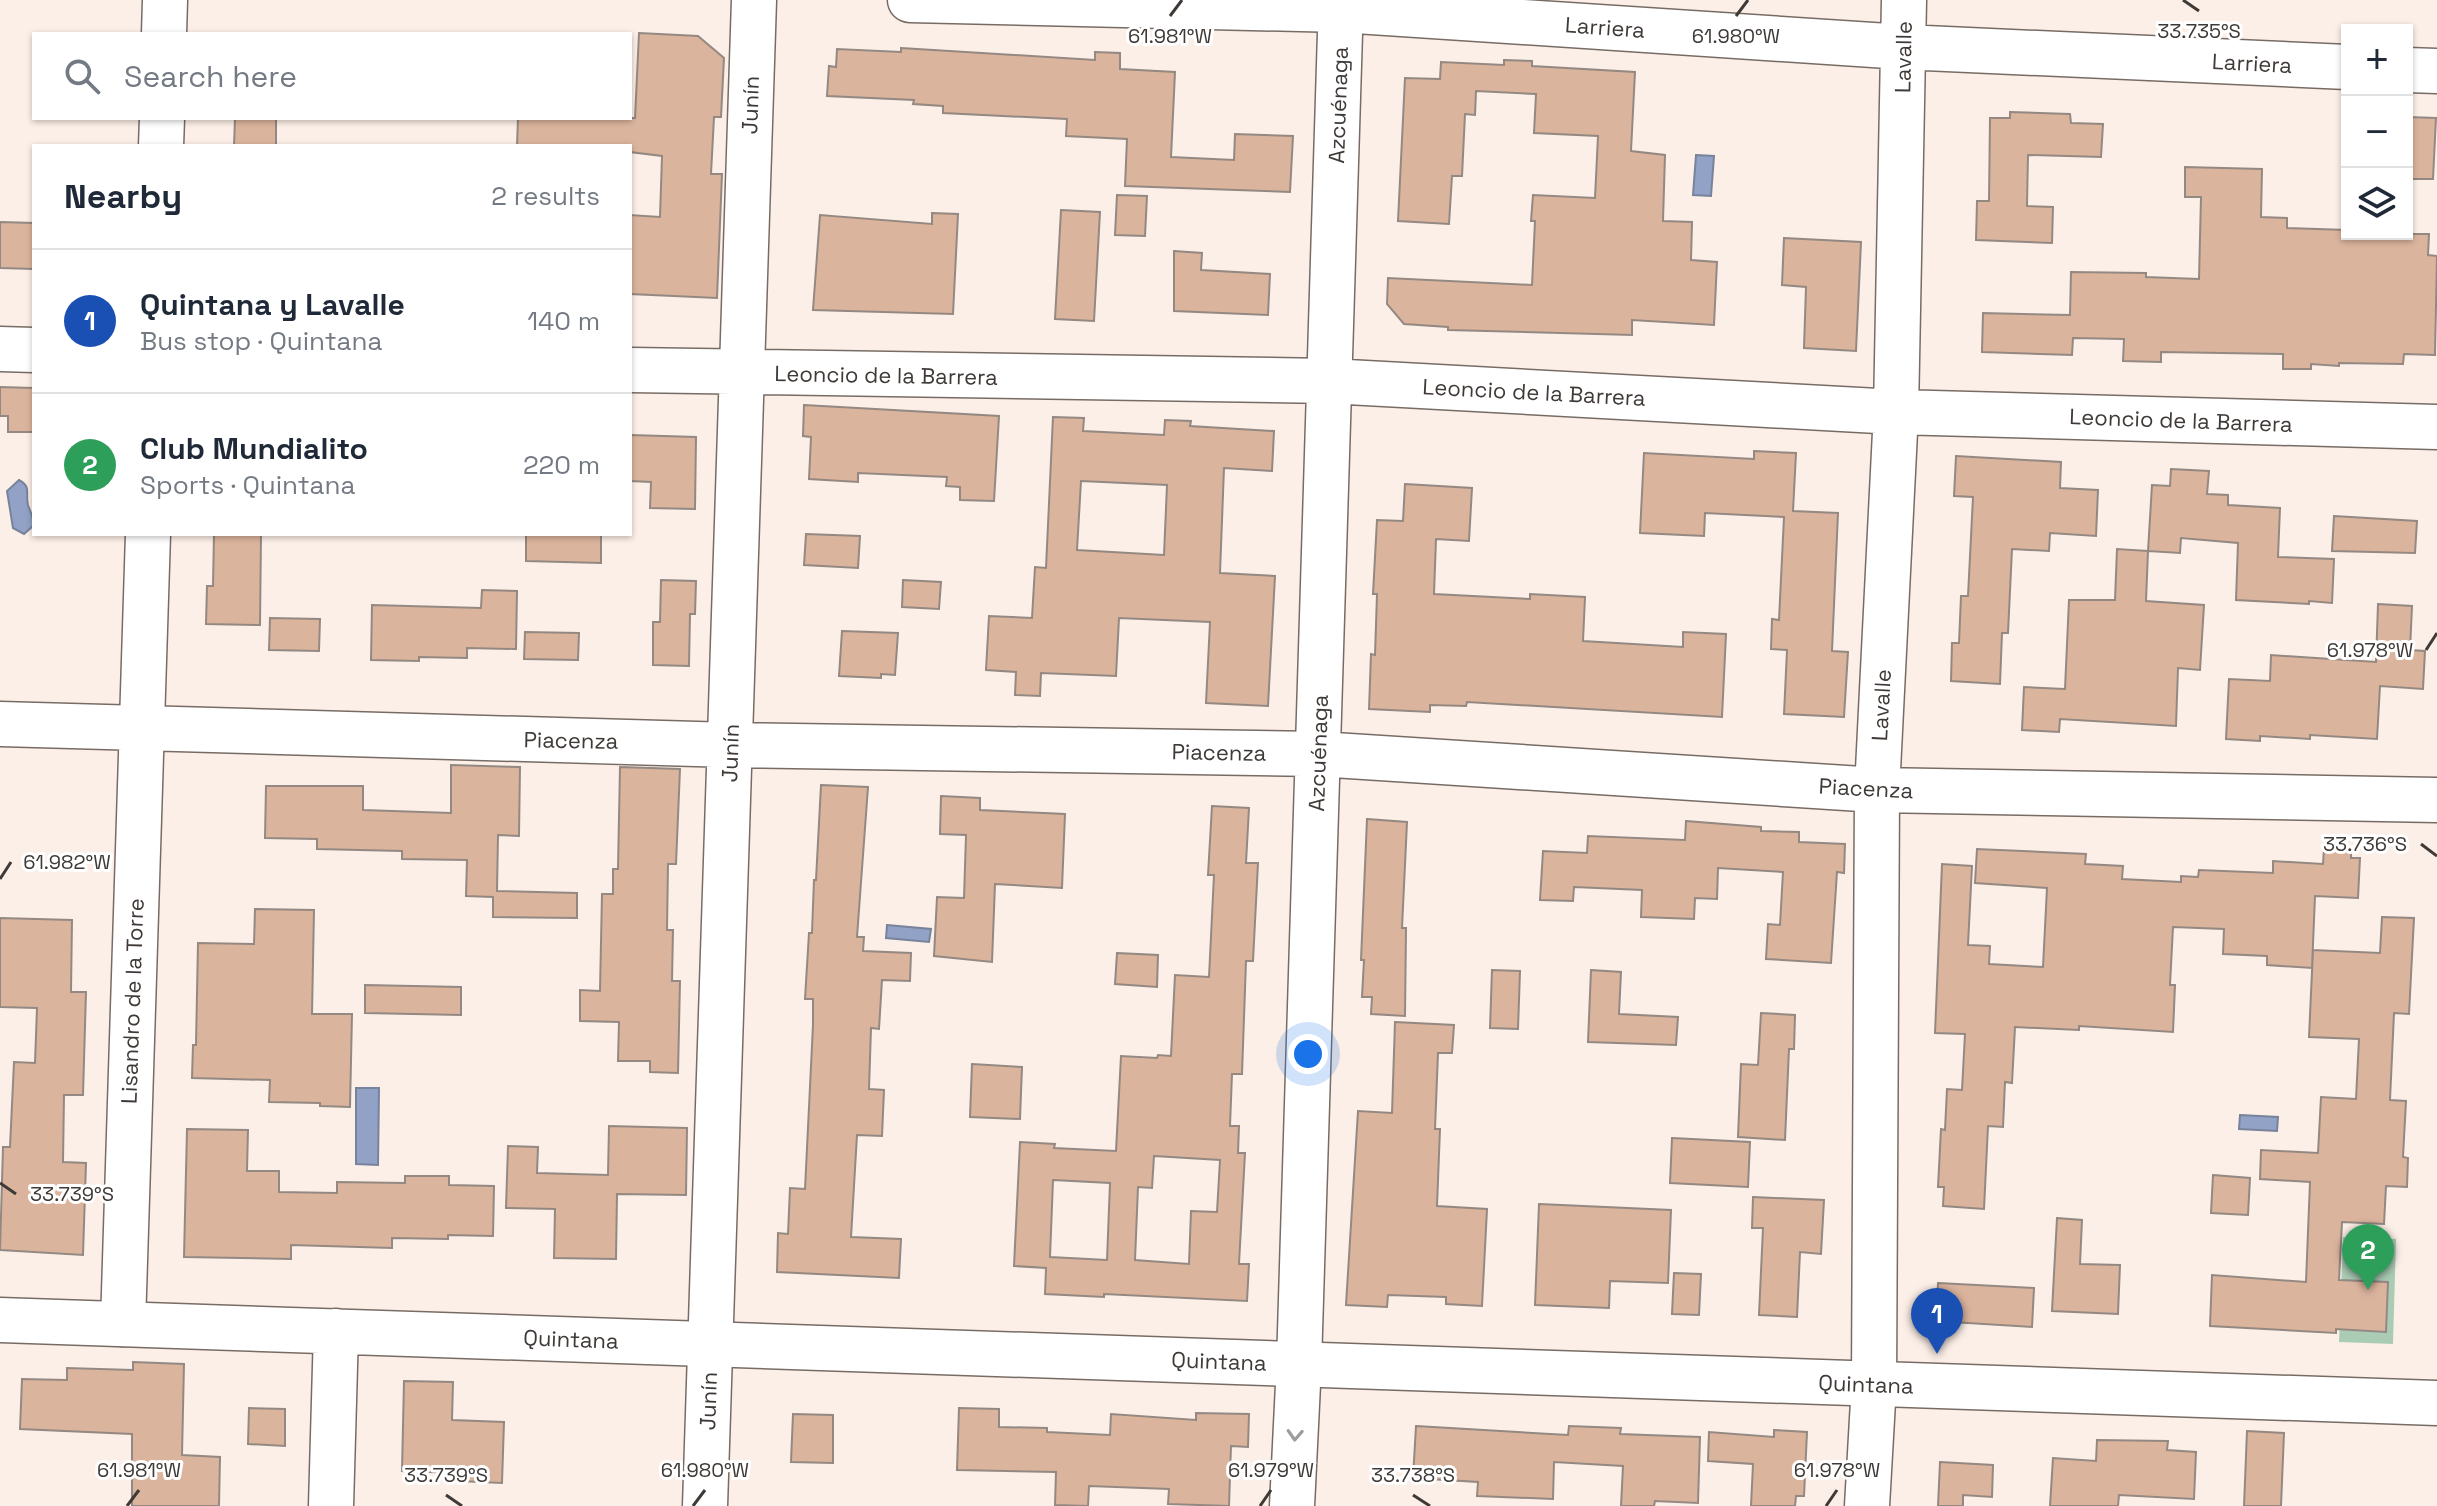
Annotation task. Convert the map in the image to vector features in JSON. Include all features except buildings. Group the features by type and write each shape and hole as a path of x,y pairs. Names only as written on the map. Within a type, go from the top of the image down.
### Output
{"street":[{"path":"164,32 165,0"},
{"name":"Junín","path":"705,1506 754,0"},
{"name":"Larriera","path":"910,0 1341,5 1903,47 2341,67"},
{"name":"Lavalle","path":"1867,1506 1874,1384 1877,790 1896,412 1904,0"},
{"name":"Azcuénaga","path":"1292,1506 1341,5"},
{"path":"2413,70 2437,71"},
{"path":"161,144 162,120"},
{"path":"0,349 32,350"},
{"name":"Leoncio de la Barrera","path":"632,370 1329,381 1896,412 2437,427"},
{"name":"Lisandro de la Torre","path":"123,1324 148,536"},
{"name":"Piacenza","path":"0,724 731,745 1318,754 1877,790 2437,800"},
{"name":"Quintana","path":"0,1320 2437,1403"},
{"path":"331,1506 336,1331"}],"green space":[{"path":"2343,1237 2396,1239 2393,1344 2339,1342"}],"water":[{"path":"1696,155 1714,156 1711,196 1693,195"},
{"path":"19,480 27,488 32,527 24,534 13,528 7,491"},
{"path":"887,925 931,929 929,942 886,938"},
{"path":"356,1088 379,1088 378,1165 356,1164"},
{"path":"2240,1115 2278,1117 2277,1131 2239,1129"}],"place":[{"name":"Club Mundialito","path":"2368,1290"},
{"name":"Quintana y Lavalle","path":"1937,1354"}]}
